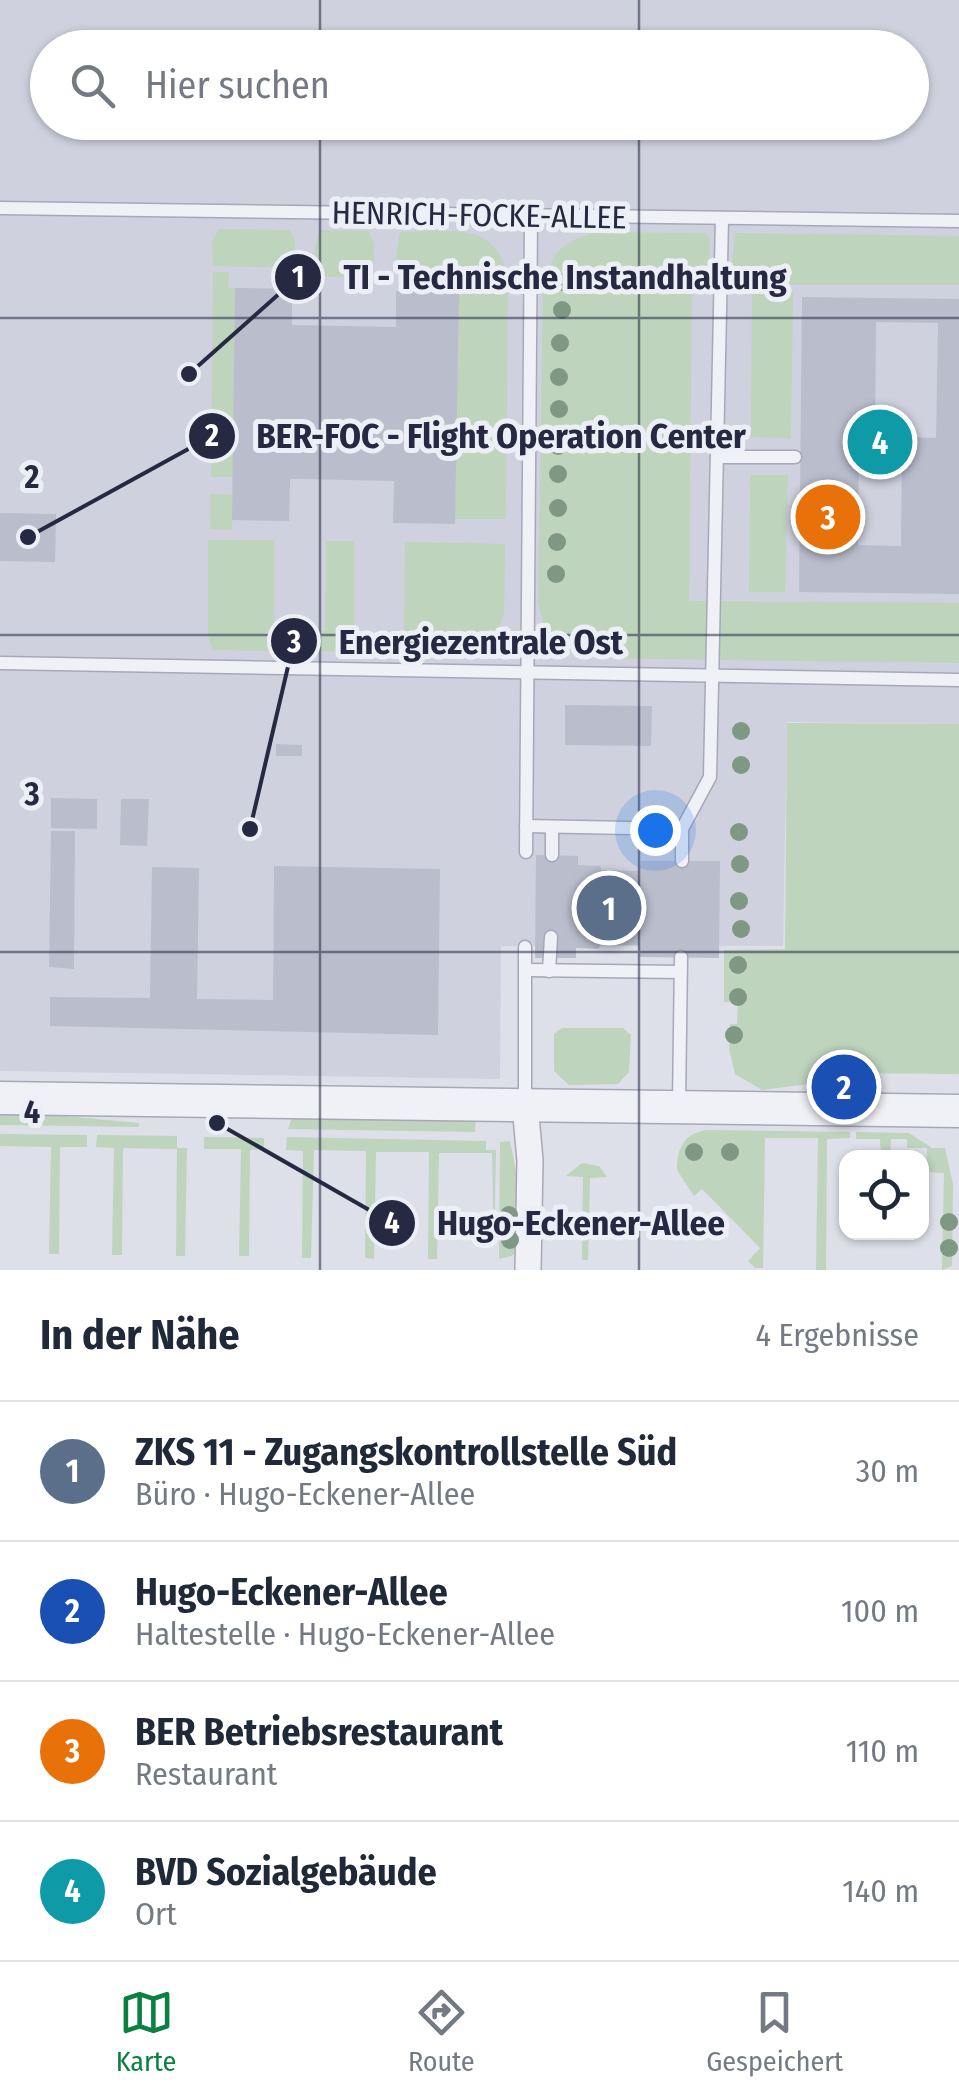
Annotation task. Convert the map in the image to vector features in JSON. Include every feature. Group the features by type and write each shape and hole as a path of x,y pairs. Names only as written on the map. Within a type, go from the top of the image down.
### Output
{"street":[{"path":"0,1098 959,1110"},
{"path":"525,1105 530,1160 528,1270"}],"lane":[{"name":"HENRICH-FOCKE-ALLEE","path":"0,208 531,218 959,220"},
{"path":"526,852 531,218"},
{"path":"682,861 682,829 710,777 722,218"},
{"path":"717,457 795,458"},
{"path":"0,663 959,680"},
{"path":"526,826 682,829"},
{"path":"552,827 552,855"},
{"path":"549,971 551,937"},
{"path":"525,947 525,1105"},
{"path":"526,970 680,965 679,1107"}],"shaded area":[{"path":"0,0 959,0 959,724 787,722 783,946 501,946 500,1079 0,1071"}],"green space":[{"path":"219,229 290,230 295,241 295,268 213,266 212,242"},
{"path":"320,230 369,231 374,244 373,277 315,277 315,246"},
{"path":"400,232 468,233 494,246 502,260 508,279 506,519 455,519 459,271 394,269"},
{"path":"595,232 706,233 710,241 709,285 692,286 689,601 959,603 959,663 580,658 549,642 538,602 543,282 548,282 552,262 561,248"},
{"path":"735,233 959,236 959,285 730,285"},
{"path":"213,272 229,272 228,288 235,288 233,477 211,477"},
{"path":"752,291 793,292 791,438 751,437"},
{"path":"750,475 788,475 785,592 749,592"},
{"path":"211,494 232,495 232,530 210,529"},
{"path":"208,540 274,540 274,629 289,630 279,651 213,650 208,636"},
{"path":"326,541 354,541 354,631 369,632 358,652 319,651 310,631 325,631"},
{"path":"405,542 505,544 504,614 495,636 461,653 396,652 389,632 404,632"},
{"path":"787,723 959,724 959,1074 837,1073 830,1081 762,1090 735,1074 729,1049 730,1024 737,1024 738,1003 724,1002 724,950 785,949"},
{"path":"562,1028 623,1028 631,1035 629,1072 618,1084 569,1085 554,1071 554,1034"},
{"path":"0,1110 139,1123 139,1127 0,1125"},
{"path":"293,1115 476,1116 475,1132 288,1129"},
{"path":"706,1130 850,1132 850,1138 827,1139 826,1270 816,1270 818,1138 765,1138 763,1268 755,1268 748,1261 760,1248 702,1189 694,1196 677,1170 683,1143"},
{"path":"856,1132 909,1133 932,1148 945,1148 953,1184 952,1266 942,1270 944,1173 929,1172 929,1150 907,1148 907,1139 891,1139 890,1150 881,1150 880,1139 856,1139"},
{"path":"0,1134 87,1135 87,1147 60,1147 59,1254 49,1254 51,1147 0,1146"},
{"path":"97,1135 177,1136 177,1148 187,1148 185,1256 176,1256 177,1149 123,1148 122,1255 112,1255 114,1148 96,1147"},
{"path":"204,1137 264,1138 264,1149 250,1150 249,1256 239,1256 241,1149 204,1149"},
{"path":"287,1137 486,1141 486,1150 496,1150 494,1251 492,1153 439,1153 437,1259 428,1259 429,1152 376,1152 374,1259 365,1258 366,1151 314,1150 311,1258 302,1258 303,1151 286,1150"},
{"path":"510,1141 517,1176 517,1250 512,1256 499,1259 500,1142"},
{"path":"582,1163 599,1166 607,1177 590,1178 588,1260 582,1260 583,1177 566,1176"}],"building":[{"path":"235,288 292,289 292,325 396,327 396,291 459,292 455,524 393,523 394,481 303,479 290,479 289,521 232,520"},
{"path":"802,297 959,299 959,594 799,592","holes":["876,322 938,323 936,438 875,436","859,447 902,447 901,546 858,545"]},
{"path":"0,513 56,514 55,562 0,561"},
{"path":"565,705 652,706 651,746 565,745"},
{"path":"276,744 302,745 302,756 276,756"},
{"path":"51,798 97,799 97,829 51,828"},
{"path":"121,799 149,799 147,846 120,845"},
{"path":"51,831 75,831 74,969 49,967"},
{"path":"536,855 578,856 578,865 601,866 601,870 639,871 641,861 720,861 719,958 640,957 638,945 600,945 599,949 576,948 576,958 535,958"},
{"path":"274,866 440,869 438,1035 50,1026 50,997 150,998 152,867 199,868 197,999 273,1000"}],"place":[{"name":"TI - Technische Instandhaltung","path":"189,374"},
{"name":"BVD Sozialgebäude","path":"880,442"},
{"name":"BER Betriebsrestaurant","path":"828,517"},
{"name":"BER-FOC - Flight Operation Center","path":"28,537"},
{"name":"Energiezentrale Ost","path":"250,829"},
{"name":"ZKS 11 - Zugangskontrollstelle Süd","path":"609,908"},
{"name":"Hugo-Eckener-Allee","path":"844,1087"},
{"name":"Hugo-Eckener-Allee","path":"217,1123"}]}
